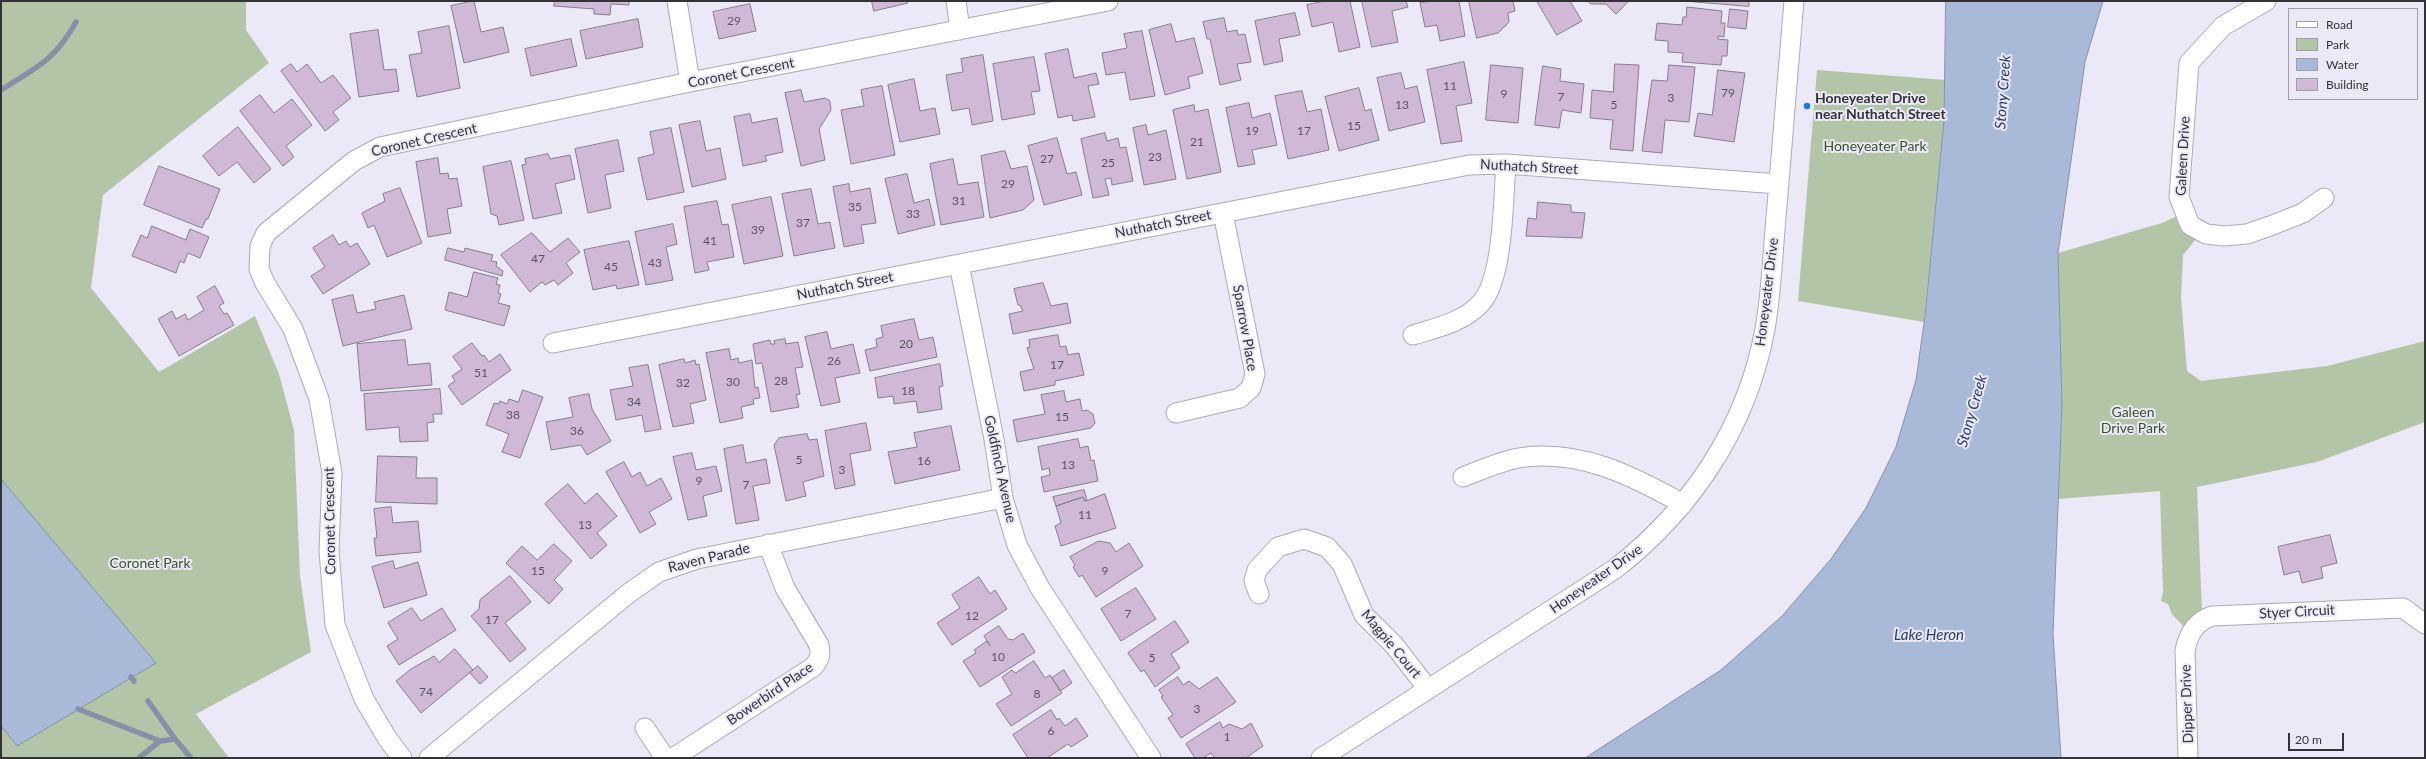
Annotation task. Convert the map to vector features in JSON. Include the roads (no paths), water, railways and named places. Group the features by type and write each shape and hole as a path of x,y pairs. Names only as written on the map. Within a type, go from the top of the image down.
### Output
{"street":[{"path":"677,1 690,82"},
{"path":"956,1 960,30"},
{"name":"Coronet Crescent","path":"402,758 387,738 364,699 335,625 329,551 332,473 319,399 293,329 265,283 259,269 260,246 266,233 354,161 380,147 690,82 1108,1"},
{"name":"Honeyeater Drive","path":"1321,758 1615,569 1644,545 1683,504 1719,454 1743,406 1753,376 1765,328 1779,184 1794,1"},
{"name":"Galeen Drive","path":"2266,1 2223,26 2189,63 2179,197 2190,225 2206,234 2224,236 2247,234 2270,226 2303,213 2324,198"},
{"path":"1413,335 1447,325 1465,315 1480,304 1486,296 1497,264 1506,164"},
{"name":"Nuthatch Street","path":"553,343 1469,165 1506,164 1779,184"},
{"name":"Sparrow Place","path":"1176,413 1240,398 1251,388 1255,374 1222,212"},
{"name":"Goldfinch Avenue","path":"959,264 994,439 1003,498 1017,544 1035,579 1150,758"},
{"path":"1463,477 1518,458 1579,459 1628,475 1683,504"},
{"name":"Raven Parade","path":"429,758 629,593 659,572 697,559 1003,498"},
{"name":"Magpie Court","path":"1259,594 1254,581 1257,570 1278,547 1304,539 1317,542 1327,547 1342,564 1364,616 1394,645 1428,689"},
{"name":"Bowerbird Place","path":"674,758 813,667 819,660 821,654 819,645 785,588 768,544"},
{"name":"Styer Circuit","path":"2185,651 2189,634 2200,621 2212,616 2403,608 2425,624"},
{"name":"Dipper Drive","path":"2185,651 2188,758"},
{"path":"645,728 665,758"}],"water":[{"name":"Lake Heron","path":"1946,1 2103,1 2085,62 2058,253 2062,404 2053,634 2061,758 1585,758 1721,670 1782,616 1831,559 1866,508 1896,447 1916,380 1925,316 1944,121"},
{"path":"1,479 156,663 17,746 1,726"}],"waterway":[{"path":"1,90 44,62 53,54 76,22"},
{"path":"131,677 134,681"},
{"path":"148,701 175,739"},
{"path":"78,709 160,741"},
{"path":"139,758 160,741 175,739 191,758"}],"place":[{"name":"Honeyeater Drive near Nuthatch Street","path":"1807,106"}],"water label":[{"name":"Stony Creek","path":"2003,92"},
{"name":"Stony Creek","path":"1972,411"}],"park label":[{"name":"Honeyeater Park","path":"1875,146"},
{"name":"Galeen Drive Park","path":"2133,420"},
{"name":"Coronet Park","path":"150,563"}]}
